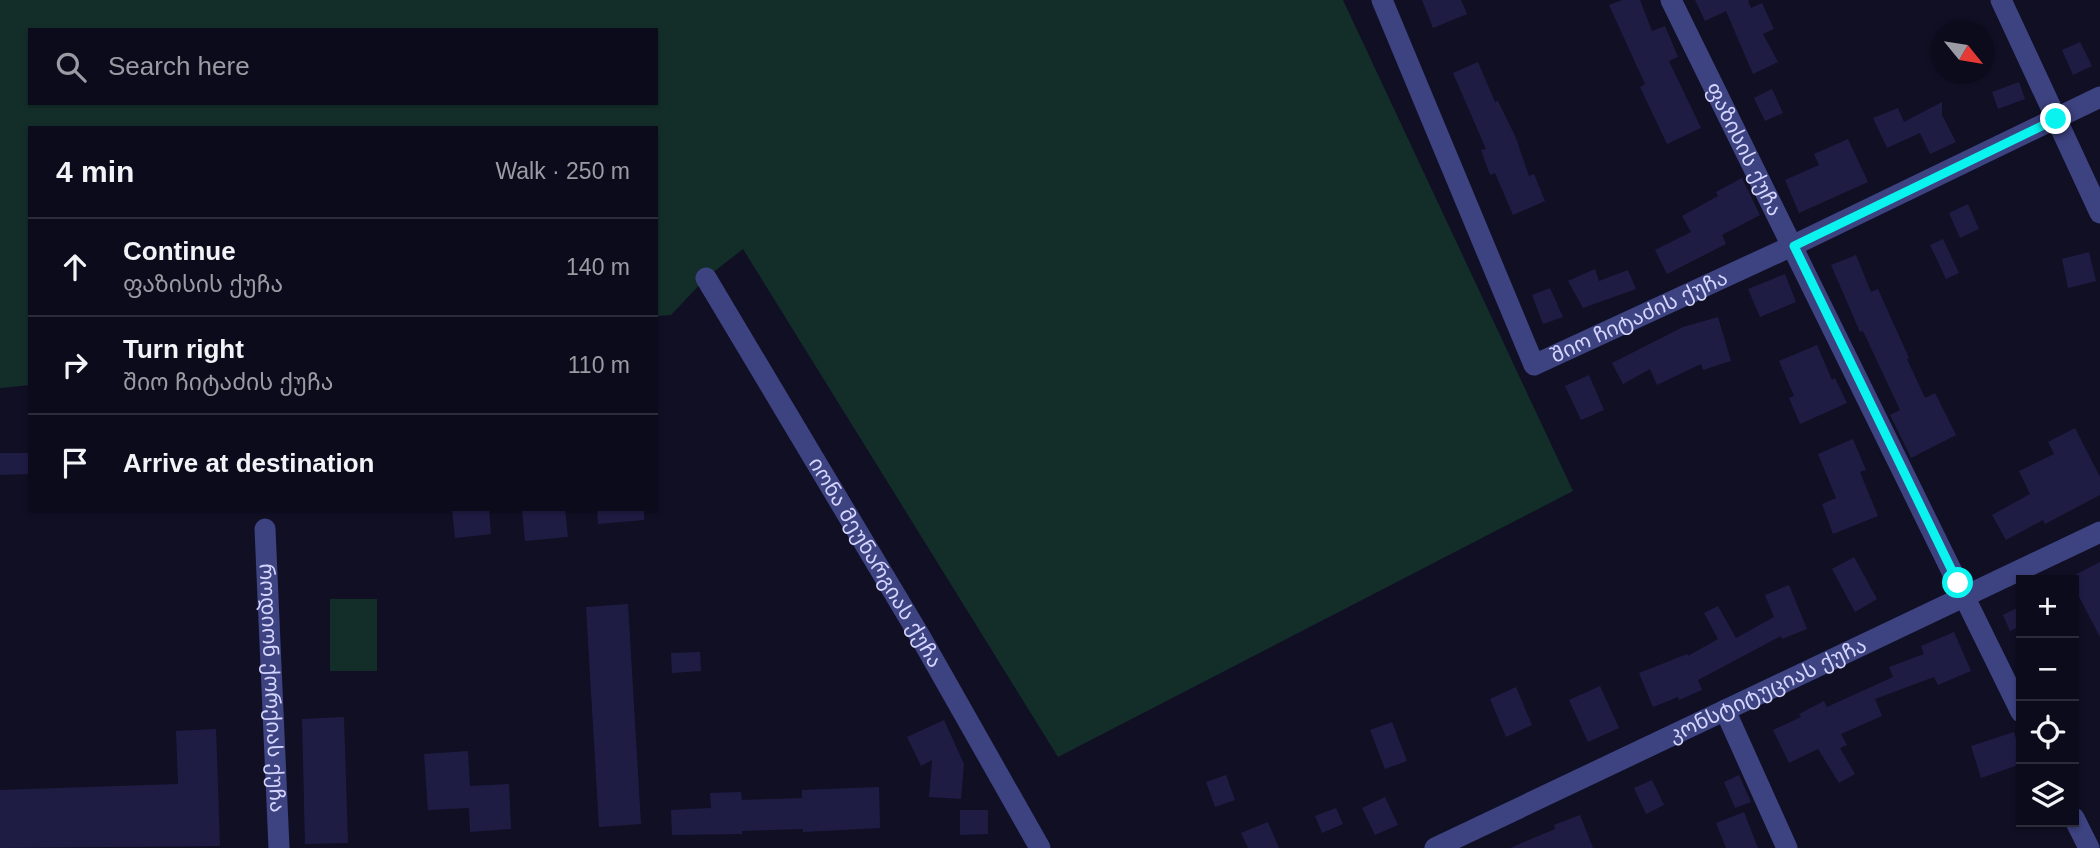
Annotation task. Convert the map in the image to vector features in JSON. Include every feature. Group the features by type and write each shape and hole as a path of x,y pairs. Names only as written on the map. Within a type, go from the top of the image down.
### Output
{"street":[{"name":"შიო ჩიტაძის ქუჩა","path":"1382,0 1534,365 1794,246 2100,97"},
{"name":"ფაზისის ქუჩა","path":"1671,0 2016,702"},
{"path":"2001,0 2100,213"},
{"name":"იონა მეუნარგიას ქუჩა","path":"706,278 921,638 1040,848"},
{"name":"როდიონ ქორქიას ქუჩა","path":"265,529 279,848"},
{"name":"კონსტიტუციას ქუჩა","path":"1435,848 1468,841 1725,710 2100,532"},
{"path":"1725,710 1787,848"},
{"path":"2078,827 2088,848"}],"green space":[{"path":"0,0 1343,0 1573,491 1058,757 743,249 706,278 671,315 658,316 658,126 28,126 28,385 0,388"},
{"path":"330,599 377,599 377,671 330,671"}],"building":[{"path":"1422,0 1461,0 1467,14 1433,28"},
{"path":"1622,0 1640,0 1652,31 1665,26 1678,57 1669,61 1701,128 1667,144 1640,87 1645,84 1609,5"},
{"path":"1695,0 1750,0 1748,1 1751,8 1762,3 1774,29 1763,34 1778,62 1753,74 1726,11 1705,21"},
{"path":"2080,42 2092,66 2073,75 2062,50"},
{"path":"1478,62 1495,102 1498,101 1516,138 1529,176 1534,174 1545,201 1513,215 1495,173 1490,175 1481,150 1486,149 1453,73"},
{"path":"2019,82 2025,99 1998,109 1992,92"},
{"path":"1772,89 1783,113 1765,121 1754,98"},
{"path":"1942,102 1942,115 1956,142 1930,154 1920,133 1887,148 1873,118 1898,108 1904,122"},
{"path":"1848,139 1868,182 1799,213 1785,180 1819,165 1814,154"},
{"path":"1742,178 1760,215 1722,235 1726,244 1667,274 1655,250 1691,232 1682,216 1718,196 1716,192"},
{"path":"1968,204 1979,229 1960,238 1949,213"},
{"path":"1943,239 1959,273 1946,279 1930,245"},
{"path":"2089,252 2096,281 2068,288 2062,259"},
{"path":"1856,255 1871,292 1878,289 1925,398 1935,393 1956,435 1911,458 1890,415 1900,410 1863,331 1860,332 1831,265"},
{"path":"1595,269 1599,281 1628,270 1636,289 1583,308 1568,281"},
{"path":"1785,274 1796,302 1760,317 1748,289"},
{"path":"1550,288 1563,317 1543,324 1532,295"},
{"path":"1718,317 1731,361 1703,370 1701,364 1657,385 1650,369 1623,384 1612,363 1683,327"},
{"path":"1817,345 1832,380 1835,378 1847,403 1800,424 1789,398 1794,396 1779,361"},
{"path":"1589,375 1604,410 1581,420 1565,386"},
{"path":"2075,428 2100,477 2100,495 2045,524 2043,520 2006,540 1992,515 2030,494 2019,471 2054,454 2048,442"},
{"path":"1853,439 1866,470 1860,472 1878,516 1833,534 1822,504 1836,498 1818,454"},
{"path":"0,453 28,453 28,474 0,475"},
{"path":"452,511 489,511 491,534 455,538"},
{"path":"522,511 565,511 568,537 525,541"},
{"path":"597,511 644,511 644,520 598,524"},
{"path":"1854,557 1877,599 1855,612 1832,569"},
{"path":"2100,562 2100,637 2079,597 2079,575 2075,575"},
{"path":"1789,585 1807,629 1782,639 1781,636 1698,680 1702,690 1653,707 1639,673 1687,654 1688,656 1718,639 1704,613 1718,606 1736,638 1774,617 1765,595"},
{"path":"628,604 641,824 599,827 586,607"},
{"path":"2016,608 2016,628 2010,631 2003,615"},
{"path":"1954,632 1971,671 1938,685 1934,677 1875,699 1882,716 1841,734 1847,745 1840,748 1855,774 1839,783 1818,749 1789,763 1773,730 1801,717 1799,714 1824,701 1827,707 1893,677 1889,667 1924,654 1921,646"},
{"path":"700,652 701,671 672,673 671,653"},
{"path":"1600,686 1619,728 1588,742 1569,700"},
{"path":"1516,687 1532,725 1506,737 1490,699"},
{"path":"344,717 348,843 305,844 302,719"},
{"path":"944,720 964,764 961,799 929,797 932,760 921,766 907,737"},
{"path":"1392,722 1407,761 1385,769 1370,730"},
{"path":"216,729 220,846 0,848 0,790 178,784 176,731"},
{"path":"2014,732 2016,766 1981,778 1971,746"},
{"path":"468,751 470,786 509,784 511,829 470,832 469,808 428,810 424,754"},
{"path":"1226,775 1235,800 1215,807 1206,782"},
{"path":"1739,775 1751,802 1735,808 1724,782"},
{"path":"1652,780 1664,805 1646,814 1634,788"},
{"path":"879,787 880,828 672,835 671,810 711,808 710,793 741,792 742,800 802,798 802,790"},
{"path":"1385,797 1398,825 1375,835 1362,808"},
{"path":"1336,808 1343,824 1322,833 1315,816"},
{"path":"960,810 988,810 988,834 960,835"},
{"path":"1744,812 1758,848 1726,848 1716,823"},
{"path":"1580,815 1593,848 1510,848 1555,829 1554,825"},
{"path":"1268,822 1279,848 1248,848 1241,833"}],"route":[{"path":"1958,583 1794,246 2056,119"}]}
